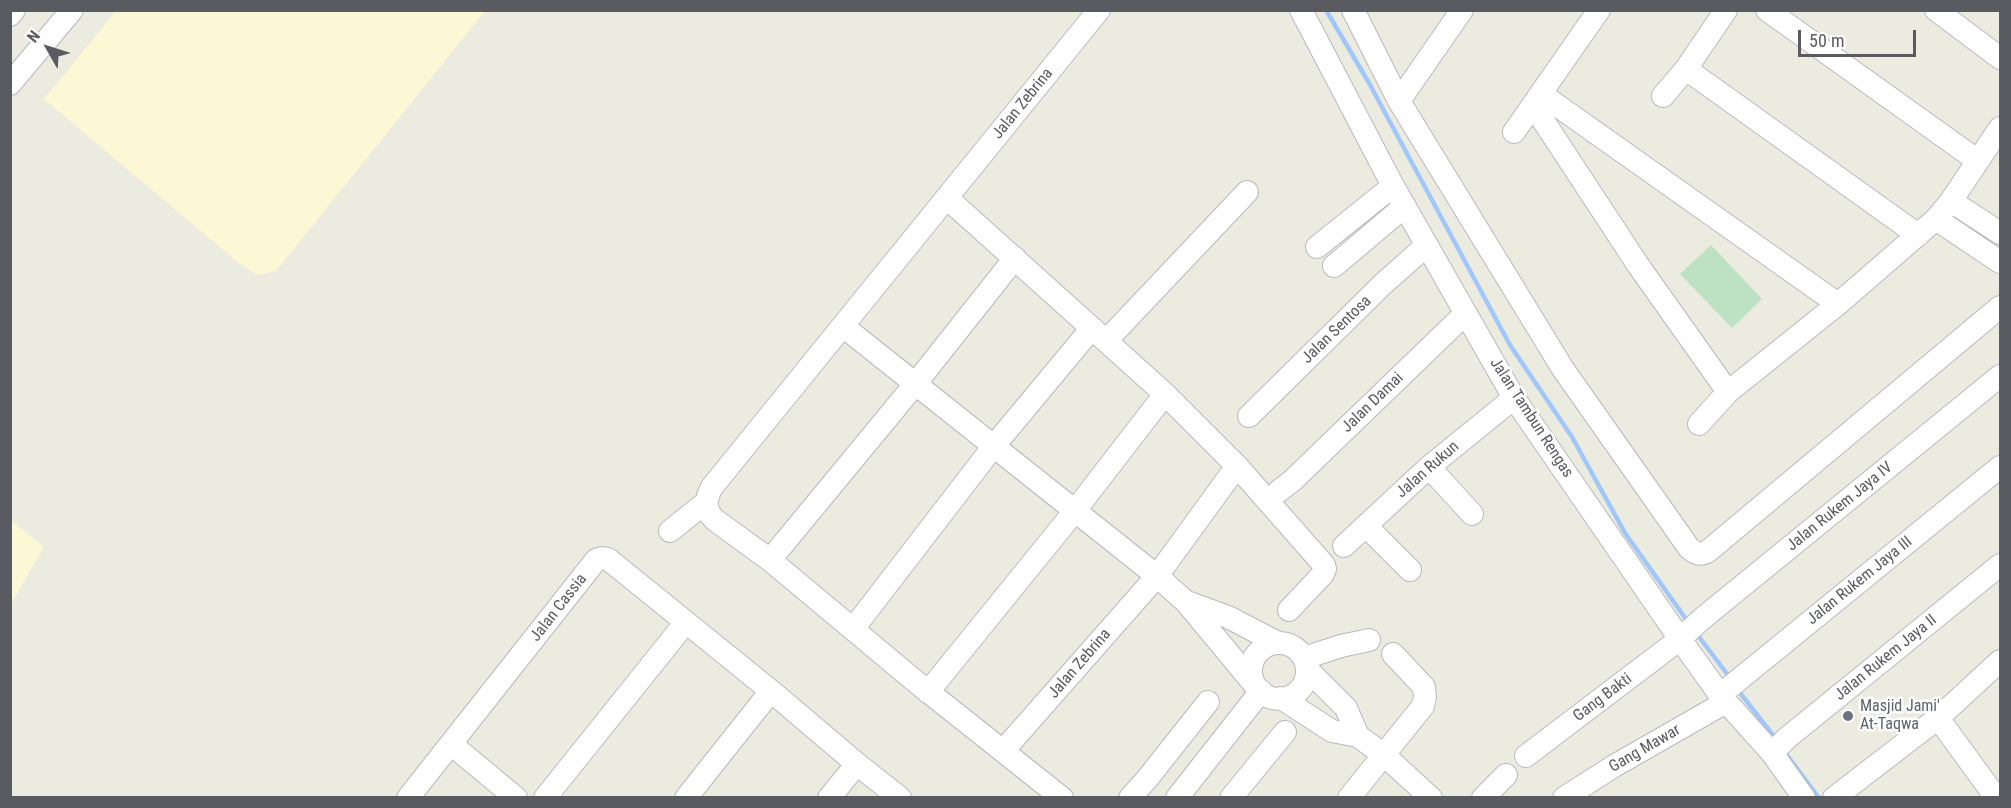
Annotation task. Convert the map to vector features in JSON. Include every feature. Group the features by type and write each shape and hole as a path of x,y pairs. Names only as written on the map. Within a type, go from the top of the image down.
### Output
{"street":[{"path":"10,15 14,10"},
{"path":"10,84 72,10"},
{"name":"Jalan Zebrina","path":"669,531 705,503 712,487 1099,10"},
{"name":"Jalan Tambun Rengas","path":"1301,10 1393,186 1514,398 1727,693 1779,747 1804,798"},
{"path":"1353,10 1399,101 1563,369 1689,548 1697,554 1707,552 2001,307"},
{"path":"1399,101 1462,10"},
{"path":"1514,132 1599,10"},
{"path":"1663,96 1686,69 1726,10"},
{"path":"1767,10 1978,161"},
{"path":"1936,10 2001,58"},
{"path":"1686,69 1918,235"},
{"path":"1537,99 1838,304"},
{"path":"1537,99 1638,265 1728,392"},
{"path":"1699,424 1728,392 1838,304 1936,219 2001,128"},
{"path":"1317,247 1393,186"},
{"path":"853,629 993,447 1099,334 1247,192"},
{"path":"947,198 1165,394 1237,466 1324,565 1323,574 1289,609"},
{"path":"1951,201 2001,232"},
{"path":"1334,266 1405,206"},
{"path":"1936,219 2001,262"},
{"name":"Jalan Sentosa","path":"1249,416 1383,284 1427,245"},
{"path":"770,560 916,383 1015,258"},
{"name":"Jalan Damai","path":"1279,491 1465,314"},
{"path":"844,327 1157,576 1186,602 1265,691 1332,731 1358,736 1431,798"},
{"name":"Jalan Rukem Jaya IV","path":"1686,634 2001,376"},
{"path":"928,692 1074,512 1165,394"},
{"name":"Jalan Rukun","path":"1344,546 1429,467 1514,398"},
{"name":"Jalan Zebrina","path":"1003,752 1157,576 1237,466"},
{"path":"1429,467 1472,514"},
{"name":"Jalan Rukem Jaya III","path":"1727,693 2001,467"},
{"path":"705,503 708,513 715,520 770,560 928,692 1062,798"},
{"path":"1366,526 1410,570"},
{"name":"Jalan Cassia","path":"408,798 596,560 602,558 608,559 900,798"},
{"name":"Jalan Rukem Jaya II","path":"1779,747 2001,565"},
{"path":"1186,602 1228,617 1278,643"},
{"path":"545,798 686,622"},
{"name":"Gang Bakti","path":"1526,756 1686,634"},
{"path":"1306,663 1341,646 1369,640"},
{"path":"1306,663 1305,682 1291,696 1265,691 1252,672 1253,661 1258,652 1267,645 1288,644 1298,650 1306,663 1346,708 1358,736"},
{"path":"1349,798 1423,706 1424,687 1393,654"},
{"path":"1834,798 1998,669"},
{"path":"686,798 771,691"},
{"path":"1177,798 1265,691"},
{"name":"Gang Mawar","path":"1564,798 1727,693"},
{"path":"1130,798 1208,702"},
{"path":"1938,718 1992,792"},
{"path":"1231,798 1285,732"},
{"path":"452,744 516,798"},
{"path":"829,798 856,764"},
{"path":"1483,798 1506,775"}],"shaded area":[{"path":"117,10 485,11 276,271 257,275 240,264 44,99"},
{"path":"11,520 44,547 11,604"}],"green space":[{"path":"1711,245 1762,299 1732,328 1680,274"}],"waterway":[{"path":"1326,10 1369,83 1510,345 1572,437 1625,533 1688,622"},
{"path":"1696,633 1731,679"},
{"path":"1737,689 1776,739"},
{"path":"1784,751 1819,798"}],"place":[{"name":"Masjid Jami' At-Taqwa","path":"1848,716"}]}
